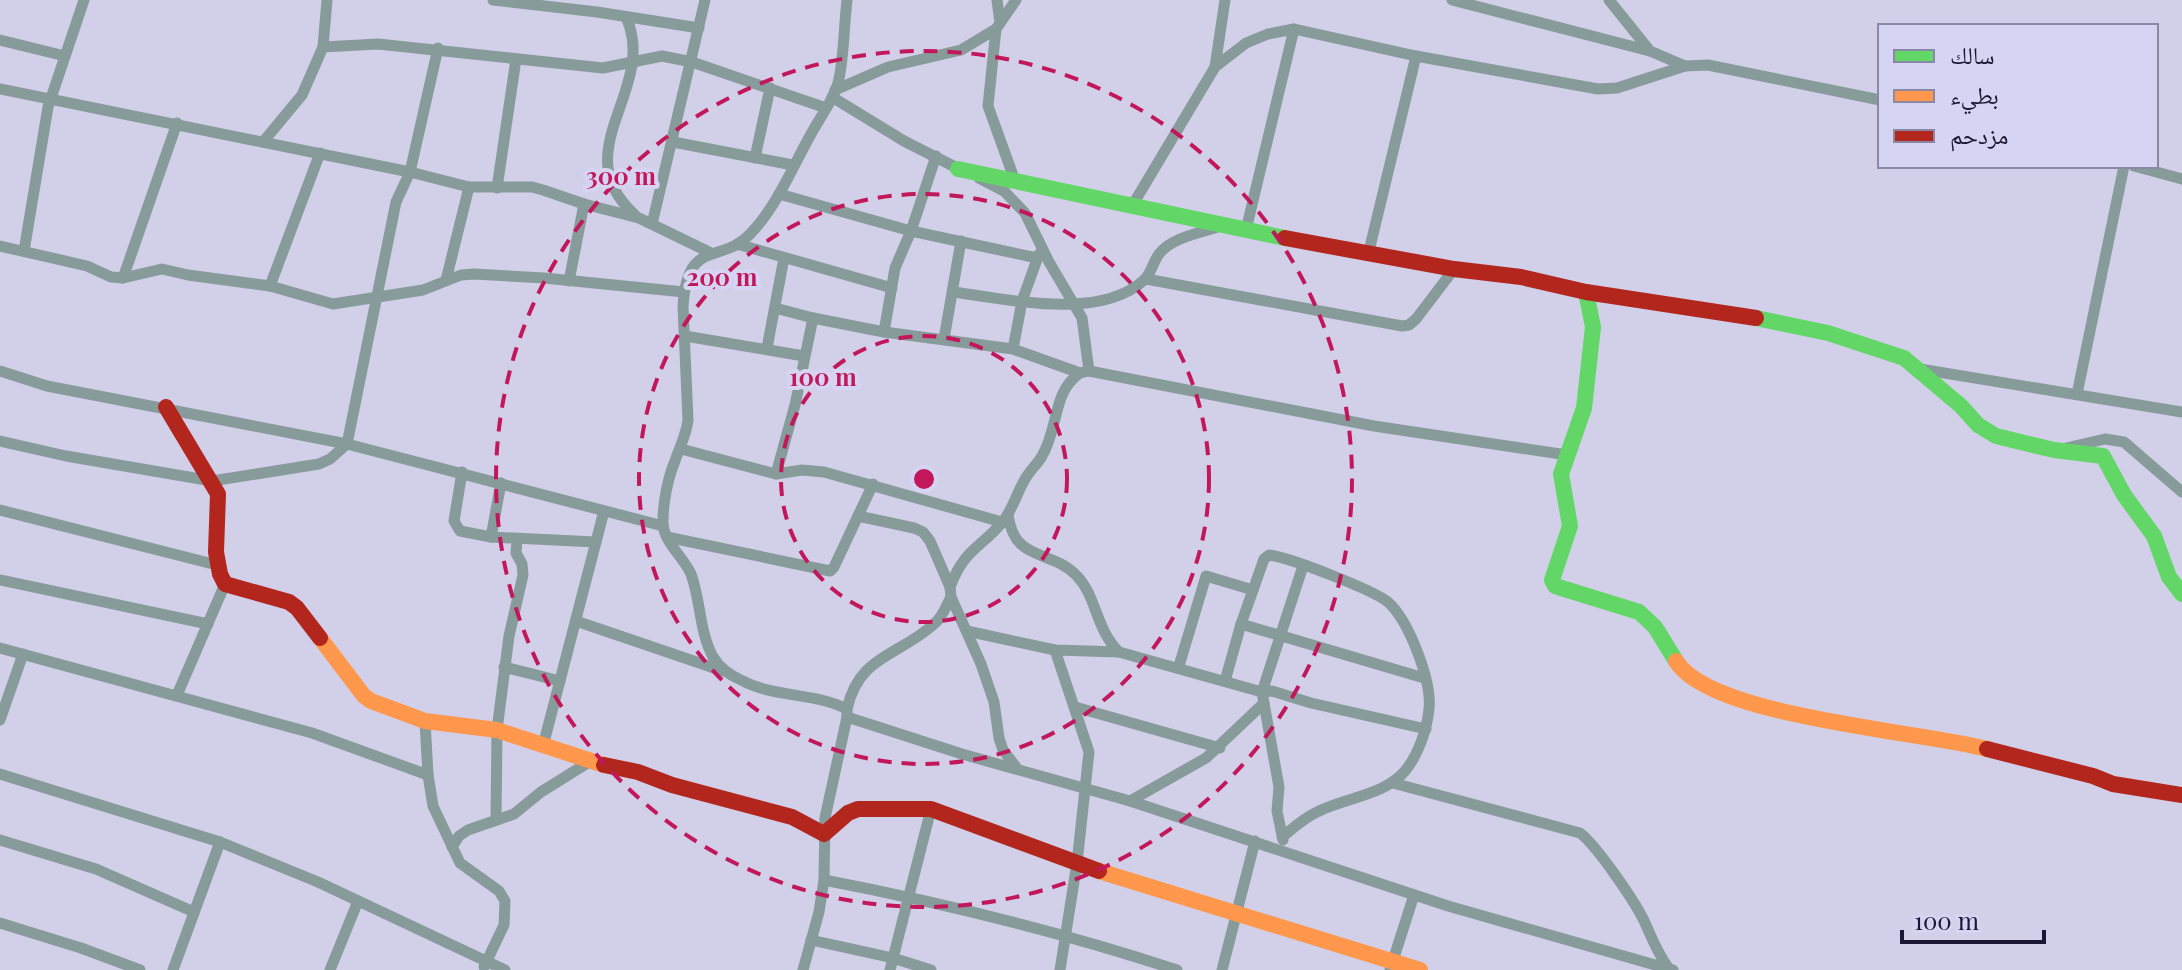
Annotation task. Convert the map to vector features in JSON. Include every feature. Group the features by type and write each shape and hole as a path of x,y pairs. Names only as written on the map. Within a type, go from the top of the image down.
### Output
{"street":[{"path":"24,251 50,98 84,0"},
{"path":"263,142 295,105 323,47 327,0"},
{"path":"493,0 589,5 626,17 699,28"},
{"path":"652,224 705,0"},
{"path":"724,671 714,659 705,637 692,577 664,532 674,461 681,449 688,420 684,292 696,262 751,235 779,194 839,81 847,0"},
{"path":"997,0 998,26 988,106 1015,181"},
{"path":"831,98 888,67 961,50 998,26 1016,0"},
{"path":"1215,67 1225,0"},
{"path":"1452,0 1650,51 1685,66"},
{"path":"1609,0 1650,51"},
{"path":"626,17 632,36 634,62 606,164 614,192 639,218"},
{"path":"1246,230 1294,29"},
{"path":"1132,206 1215,67 1246,43 1268,34 1294,29 1416,56 1598,89 1617,88 1685,66 1708,65 1878,100"},
{"path":"0,40 65,56"},
{"path":"323,47 378,44 438,48 603,68 652,56 692,62 770,88 831,98 958,169 1004,191 1017,203 1040,252 1082,318 1085,372"},
{"path":"0,441 66,456 212,481 319,464 347,444 396,202 410,172 438,48"},
{"path":"1369,251 1416,56"},
{"path":"497,188 516,59"},
{"path":"755,158 770,88"},
{"path":"0,89 177,123 469,187 532,187 639,218 711,253"},
{"path":"123,278 177,123"},
{"path":"673,142 793,165"},
{"path":"270,286 320,153"},
{"path":"884,332 898,259 911,231 936,156"},
{"path":"2077,394 2124,168"},
{"path":"2141,168 2182,179"},
{"path":"958,169 1222,226 1454,269 1521,277 1586,292 1781,322 1895,354 1920,369 1978,425 1996,436 2054,450 2103,456 2124,495 2154,536 2169,577 2182,594"},
{"path":"446,280 469,187"},
{"path":"779,194 911,231 1040,252"},
{"path":"569,281 584,204"},
{"path":"953,292 1074,304 1110,300 1146,279 1158,255 1166,247 1222,226"},
{"path":"944,339 961,241"},
{"path":"737,244 892,288"},
{"path":"0,246 77,263 111,277 123,278 162,269 270,286 333,304 423,290 446,280 474,274 684,292"},
{"path":"1013,349 1022,301 1040,252"},
{"path":"767,348 784,258"},
{"path":"1146,279 1402,326 1416,319 1454,269"},
{"path":"1586,292 1593,327 1580,424 1561,474 1570,526 1552,580 1555,586 1639,612 1655,627 1683,673 1700,685 1785,714 1956,741 2093,776 2113,784 2182,795"},
{"path":"775,308 884,332 1013,349 1085,372 1374,426 1567,455"},
{"path":"776,474 795,405 813,318"},
{"path":"685,336 804,356"},
{"path":"1920,369 2182,412"},
{"path":"0,371 47,386 347,444 604,511 664,532 830,571 873,484"},
{"path":"803,970 819,912 829,791 850,693 867,668 935,624 963,559 1005,518 1046,448 1065,388 1085,372"},
{"path":"166,407 212,481 220,508 218,574 225,584 289,602 307,620 364,696 425,721 497,730 589,762 638,772 672,785 792,817 824,834"},
{"path":"2054,450 2105,439 2124,442 2182,492"},
{"path":"681,449 776,474 812,469 1005,518"},
{"path":"462,472 454,526 460,531 491,537 596,542"},
{"path":"491,537 501,483"},
{"path":"0,510 217,565"},
{"path":"543,746 604,511"},
{"path":"858,516 914,528 923,532 930,541 994,702 1003,750 1017,768"},
{"path":"1005,518 1016,541 1025,549 1062,565 1083,583 1107,640 1119,652"},
{"path":"496,820 497,730 504,667 523,575 516,553 517,539"},
{"path":"1225,681 1241,624 1264,559 1269,555 1370,591 1389,603 1412,638 1429,694 1430,708 1426,729 1411,763 1393,783 1315,813 1282,837"},
{"path":"1286,852 1277,811 1279,787 1263,698 1303,566"},
{"path":"1179,666 1206,576 1253,590"},
{"path":"0,580 208,624"},
{"path":"177,695 225,584"},
{"path":"576,621 724,671 755,687 817,697 847,713 962,754 1130,801 1414,895 1671,969"},
{"path":"1241,624 1424,678"},
{"path":"967,631 1055,650 1119,652 1179,666 1263,698"},
{"path":"0,648 312,733 428,775"},
{"path":"1055,650 1089,752 1077,863 1060,970"},
{"path":"0,720 23,654"},
{"path":"504,667 560,681"},
{"path":"1130,801 1220,748 1272,691 1426,729"},
{"path":"1075,707 1220,748"},
{"path":"425,721 433,806 460,863 499,891 505,901 504,925 484,967"},
{"path":"452,847 459,836 468,830 514,814 541,792 589,762"},
{"path":"0,774 220,842 318,882 484,967 505,970"},
{"path":"1393,783 1580,833 1592,845 1639,913 1654,947 1671,969"},
{"path":"824,834 848,813 858,809 931,809 1077,863 1391,966 1420,970"},
{"path":"892,964 931,809"},
{"path":"0,840 96,869 194,912"},
{"path":"1222,970 1255,841"},
{"path":"173,970 220,842"},
{"path":"824,880 1066,935 1177,970"},
{"path":"1391,966 1414,895"},
{"path":"330,970 358,901"},
{"path":"0,923 140,970"},
{"path":"811,940 892,964 931,970"}],"traffic: fast":[{"path":"958,169 1285,238"},
{"path":"1586,292 1593,327 1584,408 1561,474 1570,526 1552,580 1555,586 1639,612 1655,627 1676,661"},
{"path":"1756,318 1828,333 1904,358 1961,406 1978,425 1996,436 2054,450 2103,456 2124,495 2154,536 2169,577 2182,594"}],"traffic: slow":[{"path":"320,638 371,701 425,721 497,730 604,765"},
{"path":"1676,661 1696,680 1729,696 1771,709 1987,749"},
{"path":"1099,871 1420,970"}],"traffic: jam":[{"path":"1285,238 1454,269 1521,277 1586,292 1756,318"},
{"path":"166,407 218,494 216,552 225,584 289,602 320,638"},
{"path":"1987,749 2113,784 2182,795"},
{"path":"604,765 792,817 824,834 848,813 858,809 931,809 1099,871"}]}
